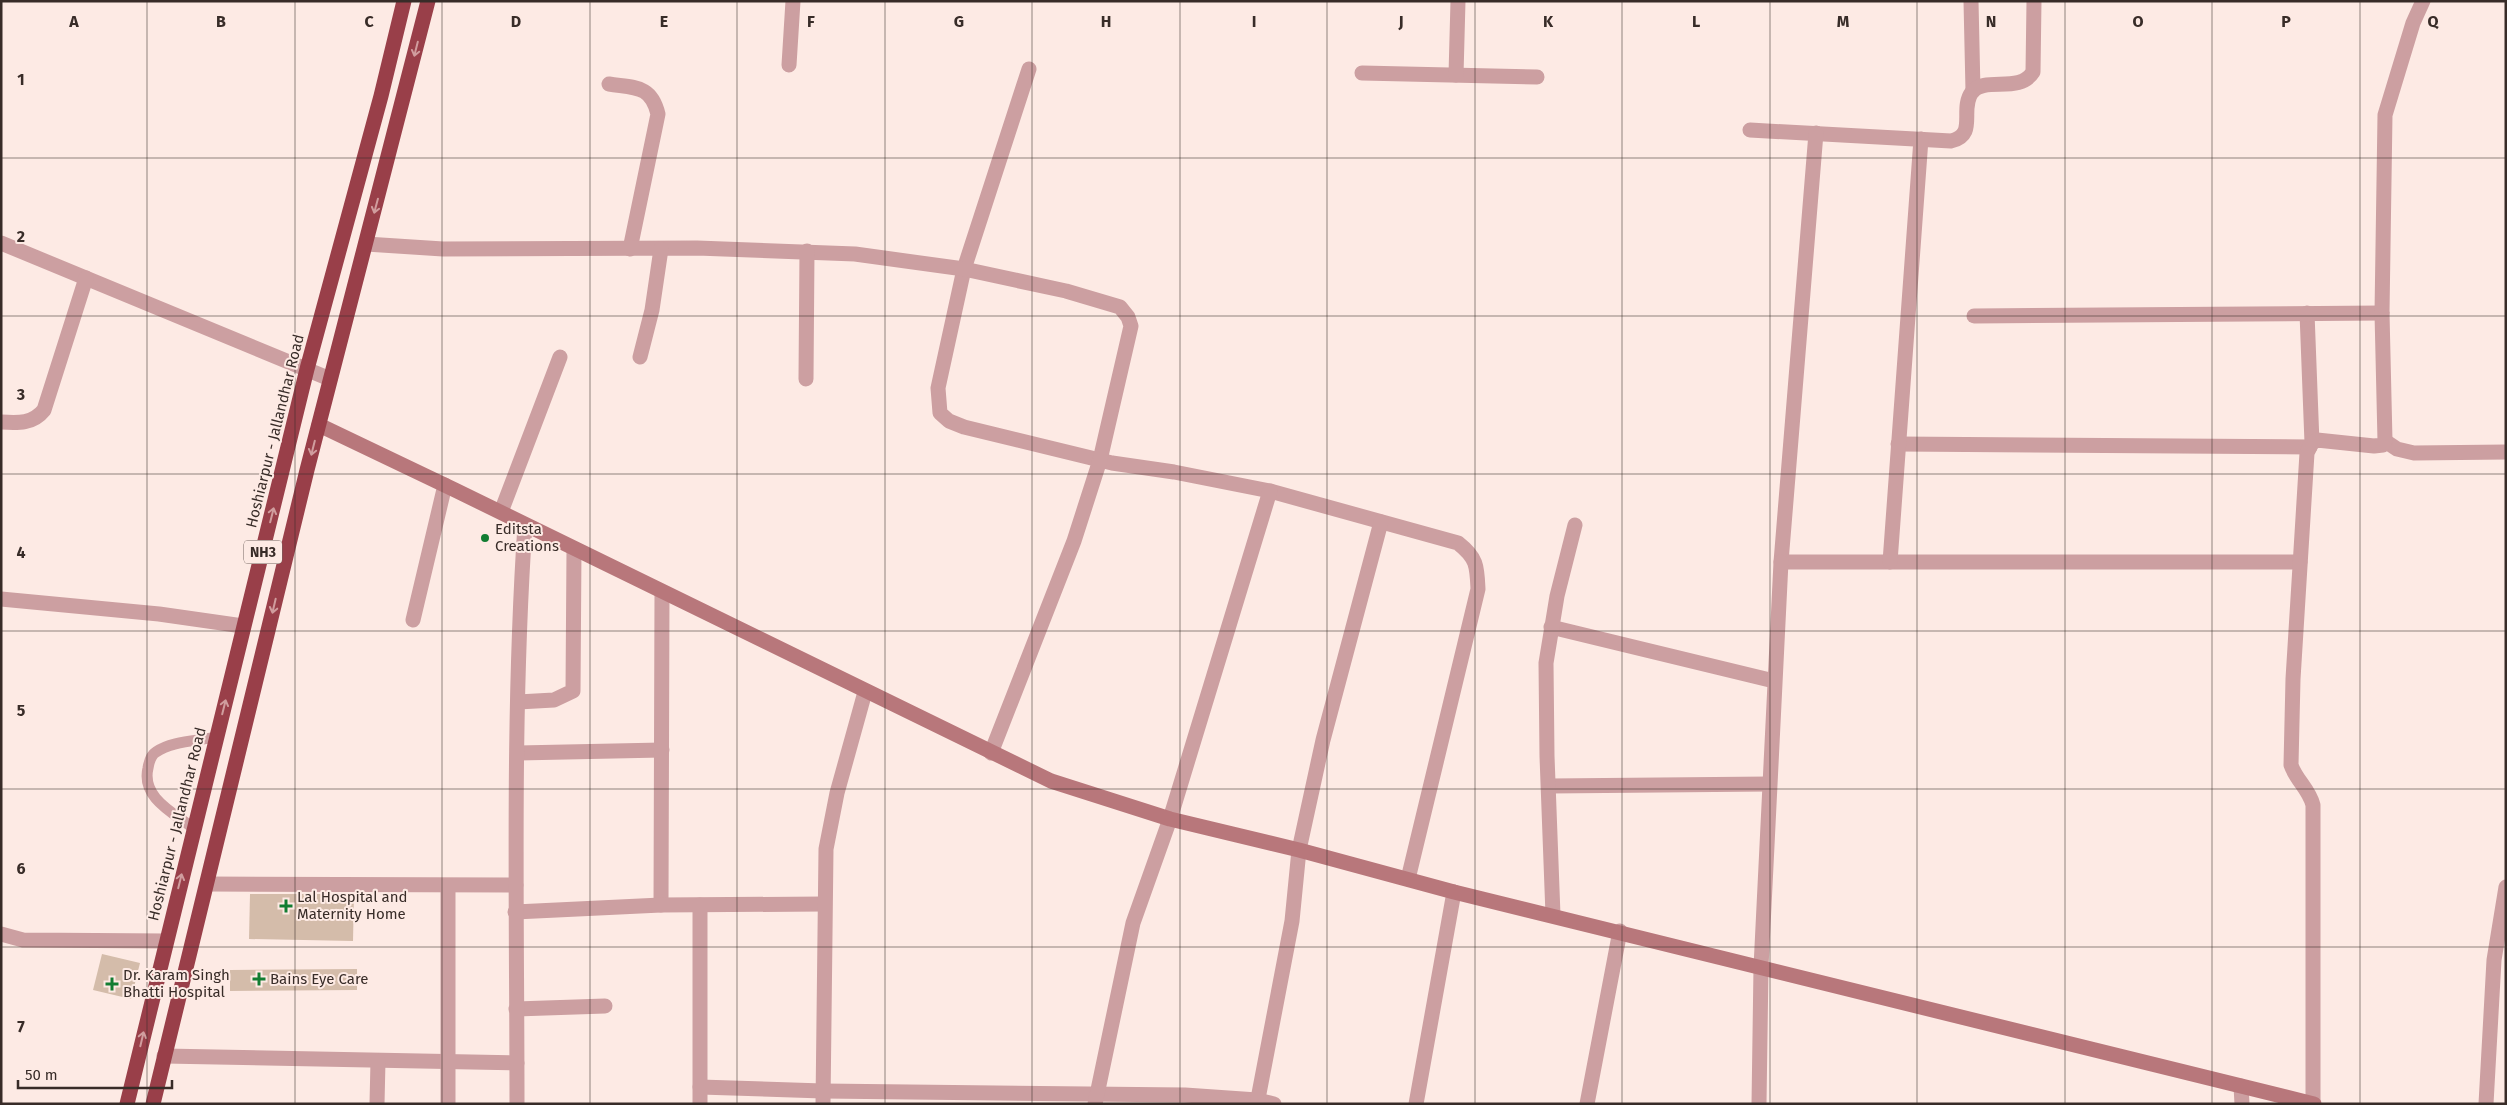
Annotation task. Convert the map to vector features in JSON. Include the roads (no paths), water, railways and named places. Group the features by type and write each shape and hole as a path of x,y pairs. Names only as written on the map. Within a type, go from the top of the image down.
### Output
{"highway":[{"name":"Hoshiarpur - Jallandhar Road","path":"127,1104 307,369 381,96 404,1"},
{"name":"NH3","path":"153,1104 307,470 428,1"},
{"path":"285,463 307,470"}],"street":[{"path":"789,66 793,1"},
{"path":"1456,75 1458,1"},
{"path":"1750,130 1951,141 1960,139 1964,134 1969,98 1973,91 1971,1"},
{"path":"1973,91 1981,87 2008,84 2029,78 2034,65 2034,1"},
{"path":"2385,441 2382,313 2385,115 2413,23 2424,1"},
{"path":"1029,69 964,269 938,388 940,413 949,421 964,427 1100,460 1270,491 1458,543 1471,553 1477,566 1478,589 1408,879"},
{"path":"1362,73 1538,77"},
{"path":"609,84 638,88 649,92 658,114 630,249"},
{"path":"1759,1104 1761,967 1774,681 1781,562 1816,133"},
{"path":"1890,562 1921,139"},
{"path":"1,243 330,379"},
{"path":"366,244 443,249 661,249 807,251 855,254 964,269 1066,291 1107,302 1120,308 1128,317 1131,326 1100,460 1070,550 991,753"},
{"path":"640,357 652,310 661,249"},
{"path":"806,379 807,251"},
{"path":"1,422 26,422 37,418 44,410 86,278"},
{"path":"319,425 1051,781 1170,819 1299,850 1454,892 1620,931 2313,1104 2313,805 2311,794 2295,776 2291,764 2292,686 2307,459 2311,445 2307,313"},
{"path":"1974,316 2382,313"},
{"path":"501,512 560,357"},
{"path":"1898,444 2311,445 2322,440 2378,446 2385,441"},
{"path":"2385,441 2397,449 2414,453 2506,452"},
{"path":"413,620 445,485"},
{"path":"1096,1099 1133,923 1170,819 1270,491"},
{"path":"1257,1102 1292,921 1299,850 1323,740 1381,522"},
{"path":"1553,915 1550,786 1547,756 1546,663 1551,627 1575,524"},
{"path":"517,1104 515,912 518,702 525,525"},
{"path":"518,702 554,700 573,691 574,549"},
{"path":"1781,562 2300,562"},
{"path":"661,905 662,592"},
{"path":"1,599 159,614 243,626"},
{"path":"1551,627 1774,681"},
{"path":"823,1097 824,904 829,828 866,692"},
{"path":"518,752 662,750"},
{"path":"1550,786 1769,784"},
{"path":"207,884 516,885"},
{"path":"448,886 448,1104"},
{"path":"2486,1104 2494,960 2506,888"},
{"path":"1416,1104 1454,892"},
{"path":"515,912 661,905 824,904"},
{"path":"700,905 700,1104"},
{"path":"1587,1104 1620,931"},
{"path":"1,934 23,940 166,941"},
{"path":"516,1009 605,1006"},
{"path":"164,1056 517,1063"},
{"path":"377,1104 378,1061"},
{"path":"2242,1086 2242,1104"},
{"path":"700,1087 823,1097 1096,1099 1185,1095 1274,1104"}],"lane":[{"path":"194,828 152,796 148,785 147,770 151,758 156,752 167,747 216,737"}],"place":[{"name":"Editsta Creations","path":"485,538"},
{"name":"Lal Hospital and Maternity Home","path":"286,906"},
{"name":"Bains Eye Care","path":"259,979"},
{"name":"Dr. Karam Singh Bhatti Hospital","path":"112,984"}]}
